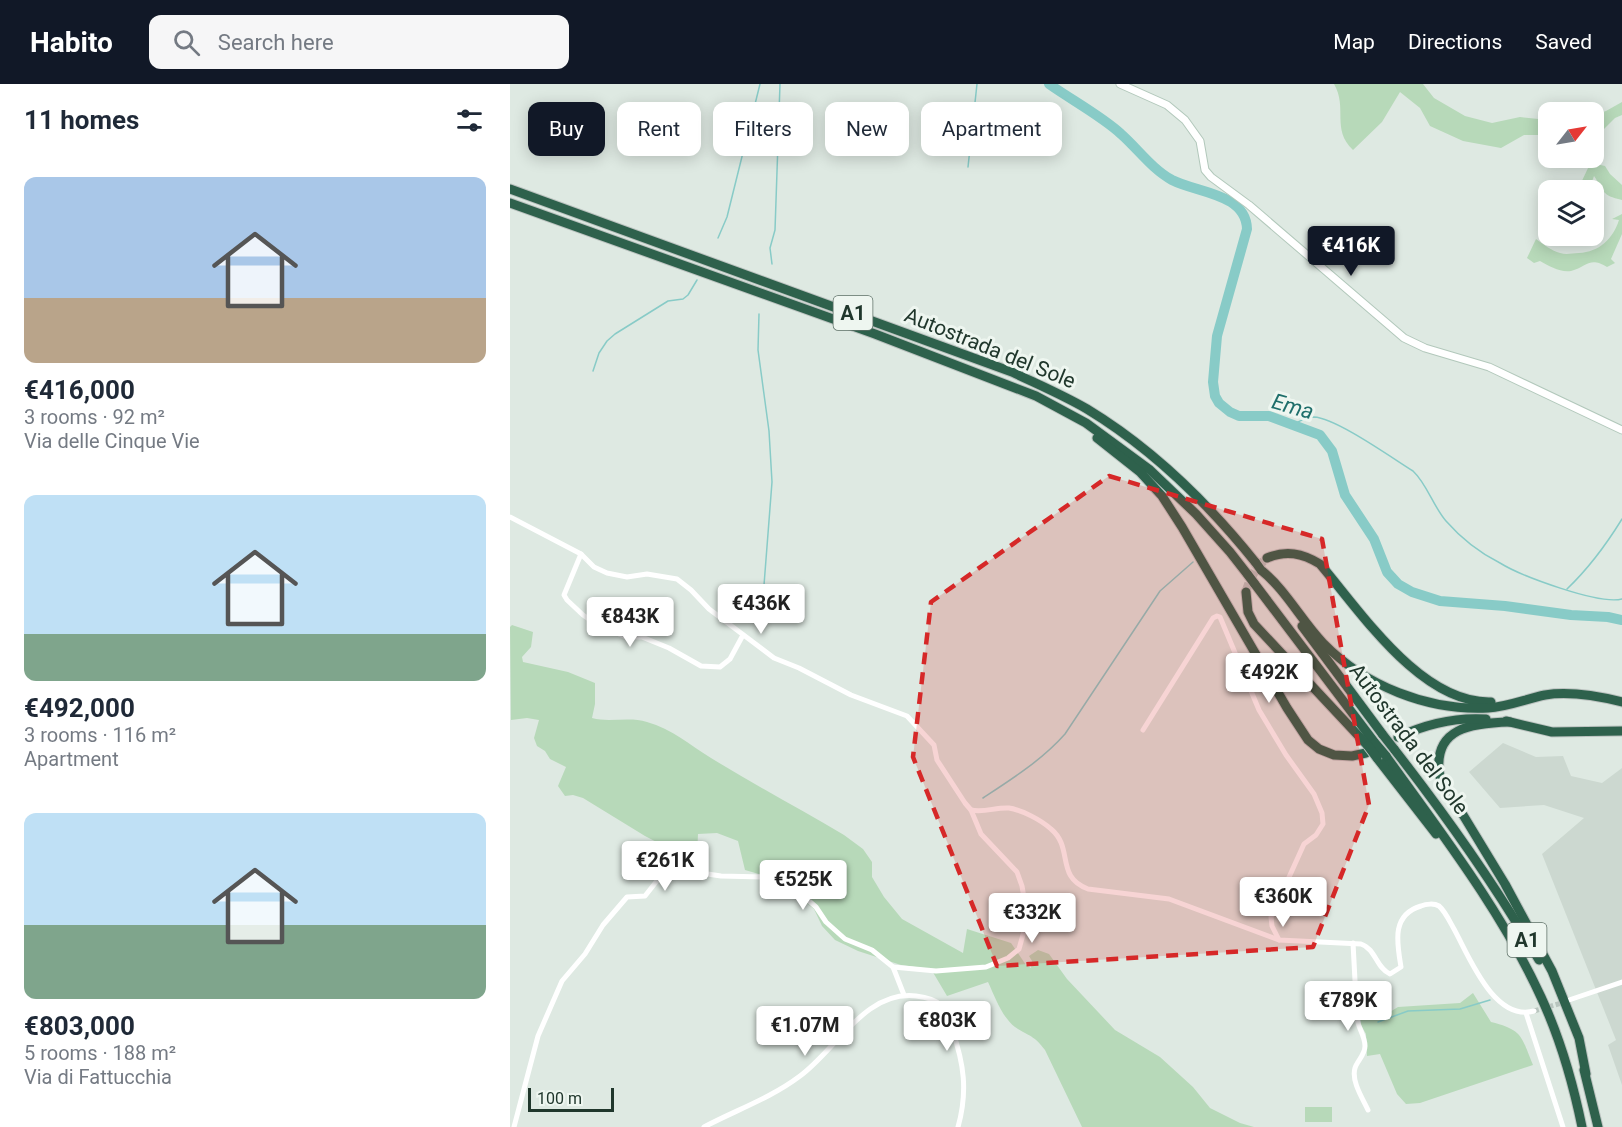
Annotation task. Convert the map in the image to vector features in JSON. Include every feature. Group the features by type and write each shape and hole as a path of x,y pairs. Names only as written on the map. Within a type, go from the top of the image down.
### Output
{"highway":[{"name":"Autostrada del Sole","path":"510,189 1001,368 1057,393 1116,428 1175,475 1219,519 1259,566 1446,817 1520,927 1555,992 1586,1074 1598,1127"},
{"name":"Autostrada del Sole","path":"510,203 1008,385 1057,408 1102,434 1158,477 1208,527 1251,579 1369,747 1381,757 1447,841 1524,961 1543,1000 1567,1067 1582,1127"},
{"path":"1057,408 1131,465 1162,496 1308,740 1319,749 1334,755 1352,756 1369,747 1254,624 1248,612 1246,592"},
{"path":"1267,558 1284,553 1295,553 1307,556 1320,564 1399,656 1423,677 1447,692 1465,700 1485,703 1521,702"},
{"path":"1259,566 1273,579 1324,644 1350,665 1398,693 1459,709 1491,708 1553,694 1579,694 1622,702"},
{"path":"1398,737 1450,720 1481,718 1552,732 1622,731"},
{"path":"1510,722 1474,724 1459,730 1448,738 1437,762 1440,777 1505,884 1552,971 1579,1038 1586,1074"}],"street":[{"path":"1120,84 1167,105 1185,120 1200,141 1205,170 1211,177 1249,205 1404,338 1425,348 1489,367 1622,430"},
{"path":"510,517 581,554 594,567 607,573 627,577 647,574 677,579 709,609 774,658 799,668 851,695 907,716 933,745 937,760 971,810 981,834 1017,872 1025,904 1024,931 1019,949 1008,958 986,967 936,971 893,967"},
{"path":"581,554 564,595 583,615 596,624 626,637 642,637 669,648 701,666 720,667 730,659 743,635"},
{"path":"1143,730 1213,618 1220,617 1259,710 1286,755 1314,794 1322,813 1323,824 1316,835 1304,844 1271,917 1272,926 1279,939"},
{"path":"971,810 1008,808 1026,814 1051,828 1062,841 1067,870 1078,886 1169,898 1279,939 1353,943 1368,946 1383,971 1390,974 1401,967 1397,930 1400,919 1413,908 1421,905 1429,903 1438,906 1493,995 1507,1008 1516,1012 1534,1011"},
{"path":"514,1127 538,1036 562,981 585,954 603,925 627,897 645,896 667,868 721,876 763,877 781,883 801,894 845,939 872,950 893,967 904,995"},
{"path":"1353,943 1357,1018 1364,1038 1365,1050 1355,1069 1354,1076 1368,1110"},
{"path":"1569,1000 1622,982"},
{"path":"704,1127 777,1093 822,1058 870,1008 904,995 933,998 945,1009 958,1045 965,1080 958,1127"},
{"path":"1526,1013 1563,1127"}],"highlighted area":[{"path":"1109,476 1322,539 1369,805 1313,947 997,966 913,757 931,602"}],"shaded area":[{"path":"1503,743 1536,757 1563,756 1571,776 1602,783 1622,768 1622,1085 1608,1045 1616,1040 1542,854 1584,818 1544,805 1500,808 1469,772"}],"green space":[{"path":"1334,84 1423,84 1434,98 1465,116 1492,123 1520,117 1538,119 1538,135 1524,135 1501,148 1463,141 1430,126 1420,108 1400,92 1382,122 1353,150 1343,134 1338,93"},
{"path":"1622,102 1622,115 1615,118 1604,129 1604,112"},
{"path":"1605,166 1622,185 1622,200 1604,191 1604,180 1596,180 1594,176 1593,180 1582,180 1588,168 1604,168"},
{"path":"1622,214 1622,234 1611,259 1615,263 1607,267 1592,262 1571,271 1563,271 1540,261 1534,263 1527,258 1536,239 1538,246 1546,246 1563,254 1586,252 1604,246 1619,220 1612,219"},
{"path":"512,625 533,632 531,647 522,657 523,662 568,672 595,683 592,718 640,720 665,729 844,835 863,849 872,862 872,877 884,897 902,919 963,953 967,929 1011,943 1026,965 1031,968 1032,961 1029,956 1038,950 1049,954 1067,979 1115,1030 1160,1057 1193,1087 1210,1108 1240,1123 1254,1127 1082,1127 1045,1050 1034,1039 1010,1023 988,982 947,996 931,969 901,965 858,951 835,940 822,926 814,909 776,879 745,870 738,841 717,833 698,834 697,855 689,859 645,836 583,798 573,795 565,796 558,786 566,767 550,759 545,751 537,746 534,738 539,720 527,718 511,720 510,627"},
{"path":"1358,982 1367,983 1374,1011 1385,1015 1398,1007 1460,1003 1473,993 1491,1022 1509,1028 1520,1036 1533,1065 1420,1103 1406,1104 1397,1094 1380,1054 1367,1056 1366,1034 1361,1025"},
{"path":"1305,1107 1332,1107 1332,1122 1305,1122"}],"waterway":[{"path":"718,238 727,217 760,84"},
{"path":"772,264 770,248 775,230 780,84"},
{"path":"968,167 977,84"},
{"name":"Ema","path":"1049,84 1114,128 1152,165 1172,180 1229,201 1245,217 1247,229 1217,336 1213,382 1215,396 1219,403 1239,416 1269,416 1320,435 1332,451 1345,495 1374,539 1387,572 1398,584 1412,592 1440,601 1622,620"},
{"path":"593,371 599,353 607,341 668,301 683,299 697,280"},
{"path":"759,314 758,350 769,431 772,482 763,598"},
{"path":"1292,425 1311,417 1324,419 1349,431 1413,471 1441,515 1452,527 1478,550 1510,569 1579,594 1611,600 1622,599"},
{"path":"1567,589 1597,556 1622,519"},
{"path":"983,798 1037,761 1065,734 1160,591 1193,562"},
{"path":"1378,1022 1408,1011 1460,1009 1490,1000"}],"tunnel":[{"path":"1246,592 1254,573 1267,558"},
{"path":"1534,1011 1565,1002"}]}
